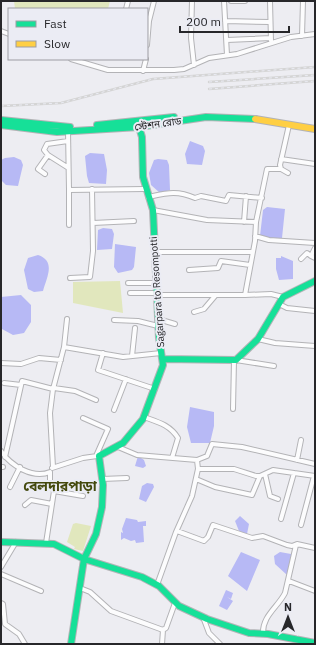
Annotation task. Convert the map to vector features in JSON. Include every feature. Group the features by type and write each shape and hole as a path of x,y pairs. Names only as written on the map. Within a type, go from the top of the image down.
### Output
{"main road":[{"name":"স্টেশন রোড","path":"1,120 69,127 210,113 238,113 315,125"},
{"name":"স্টেশন রোড","path":"1,125 43,131 68,131 139,127 206,117 242,117 315,128"},
{"name":"Sagarpara to Resompotti","path":"97,456 118,447 144,417 156,389 163,365 158,322 153,210 142,177 142,137 139,127"},
{"path":"162,356 236,360 258,339 283,297 315,281"},
{"path":"71,644 84,559 96,534 102,507 102,479 97,456"},
{"path":"1,542 54,544 84,559 142,578 158,585 175,603 184,609 242,631 263,634 287,641 315,643"}],"street":[{"path":"148,20 154,1"},
{"path":"192,1 194,65"},
{"path":"224,1 227,55"},
{"path":"231,1 245,1"},
{"path":"270,1 271,41"},
{"path":"302,1 302,36"},
{"path":"225,21 270,22"},
{"path":"227,40 271,41 315,34"},
{"path":"74,60 108,70 174,70 194,65 209,58 237,54 271,41"},
{"path":"143,71 146,60"},
{"path":"281,169 281,159 289,125"},
{"path":"68,131 69,225"},
{"path":"68,141 47,144 44,150 48,156 68,167"},
{"path":"45,174 38,169 48,156"},
{"path":"281,159 315,164"},
{"path":"246,295 256,222 267,169 281,169 288,173"},
{"path":"70,278 90,277 93,223 92,189"},
{"path":"69,190 145,189"},
{"path":"148,196 182,193 195,198 201,196 226,201 229,195 262,198"},
{"path":"244,222 246,196"},
{"path":"153,210 207,220 256,222"},
{"path":"93,223 134,221"},
{"path":"255,236 270,240 315,243"},
{"path":"301,259 307,253 313,257 315,248"},
{"path":"154,252 253,252"},
{"path":"189,270 218,268 221,261 250,265"},
{"path":"128,283 156,283"},
{"path":"130,293 215,296 271,294 283,297"},
{"path":"194,312 204,309 215,296"},
{"path":"279,304 287,308 315,311"},
{"path":"46,543 54,491 50,485 50,472 53,467 50,413 53,389 64,347 67,319"},
{"path":"114,320 175,324"},
{"path":"132,356 135,328"},
{"path":"258,339 315,346"},
{"path":"64,347 122,357 162,356"},
{"path":"103,353 98,370 156,389"},
{"path":"1,363 21,364 39,358 61,360"},
{"path":"234,409 236,360 274,366"},
{"path":"114,410 126,379"},
{"path":"5,457 22,381 53,389 74,391 96,400"},
{"path":"4,383 21,385"},
{"path":"144,417 169,426 174,432 178,438 172,458"},
{"path":"53,467 97,456 108,429 83,418"},
{"path":"297,460 301,440"},
{"path":"118,447 137,454 197,460 208,456 212,444 242,447 315,464"},
{"path":"1,451 5,457 32,474 45,474 50,472"},
{"path":"158,585 177,531 189,505 198,468 197,460"},
{"path":"10,487 20,467"},
{"path":"198,468 234,469 263,475"},
{"path":"196,479 215,487 252,495 263,475 273,470 315,476 300,525"},
{"path":"281,519 294,473"},
{"path":"263,475 270,496 278,499"},
{"path":"102,479 127,478"},
{"path":"54,491 83,496"},
{"path":"25,505 31,500 52,504"},
{"path":"177,531 204,541 208,537 213,526 252,538 263,536 288,545 297,544 315,548"},
{"path":"1,567 16,542"},
{"path":"263,634 264,624 282,600 296,545"},
{"path":"1,574 41,591"},
{"path":"288,581 315,591"},
{"path":"80,588 90,592 111,611 163,630"},
{"path":"1,603 3,604 5,624 19,634 25,644"},
{"path":"162,644 163,630 166,628 175,603"},
{"path":"203,616 209,633 220,644"}],"green space":[{"path":"14,1 110,1 108,8 15,8"},
{"path":"120,281 123,313 73,303 73,282"},
{"path":"76,523 91,526 83,551 74,549 75,547 67,542 73,524"}],"water":[{"path":"190,141 203,146 205,151 202,165 187,164 185,154"},
{"path":"90,153 104,154 107,170 106,184 89,183 85,156"},
{"path":"14,157 21,160 23,165 18,186 6,185 1,180 1,160"},
{"path":"154,160 167,160 169,165 170,190 160,193 151,185 149,173"},
{"path":"267,207 285,209 282,238 277,240 260,236 263,210"},
{"path":"103,228 112,229 114,234 112,249 97,250 98,230"},
{"path":"115,244 136,247 134,267 132,270 118,273 114,267"},
{"path":"38,255 47,261 49,270 43,291 34,292 28,289 24,270 28,258"},
{"path":"281,256 293,261 293,279 279,280 276,269 276,258 281,258"},
{"path":"21,295 31,305 31,322 24,333 13,335 2,329 1,297"},
{"path":"190,407 214,412 214,426 210,443 191,443 187,427"},
{"path":"138,456 144,460 146,466 143,468 135,466"},
{"path":"147,483 153,484 154,487 146,502 139,499 142,486"},
{"path":"240,516 249,524 247,534 239,531 235,521"},
{"path":"126,518 137,520 138,522 146,521 146,526 143,526 144,542 136,543 135,540 131,541 124,538 121,540 121,532 123,533 122,529"},
{"path":"241,552 260,560 247,591 228,576"},
{"path":"280,552 291,554 292,556 287,575 275,564 274,556"},
{"path":"226,590 233,593 231,599 227,597 233,601 227,610 219,606"}],"railway":[{"path":"1,106 61,103 153,79 315,67"},
{"path":"209,82 315,75"},
{"path":"209,89 315,81"}],"traffic: fast":[{"path":"97,125 174,117"},
{"path":"1,125 57,132 139,127 206,117 255,119"},
{"path":"1,120 70,127"},
{"path":"71,644 84,559 96,534 102,507 103,485 99,456 123,443 143,419 163,365 159,338 153,210 143,177 142,137 139,127"},
{"path":"163,359 236,360 258,339 283,297 315,281"},
{"path":"1,542 54,544 84,559 142,577 159,586 179,606 207,619 249,633 268,634 315,643"}],"traffic: slow":[{"path":"255,119 315,129"}],"district":[{"name":"বেলদারপাড়া","path":"60,486"}]}
